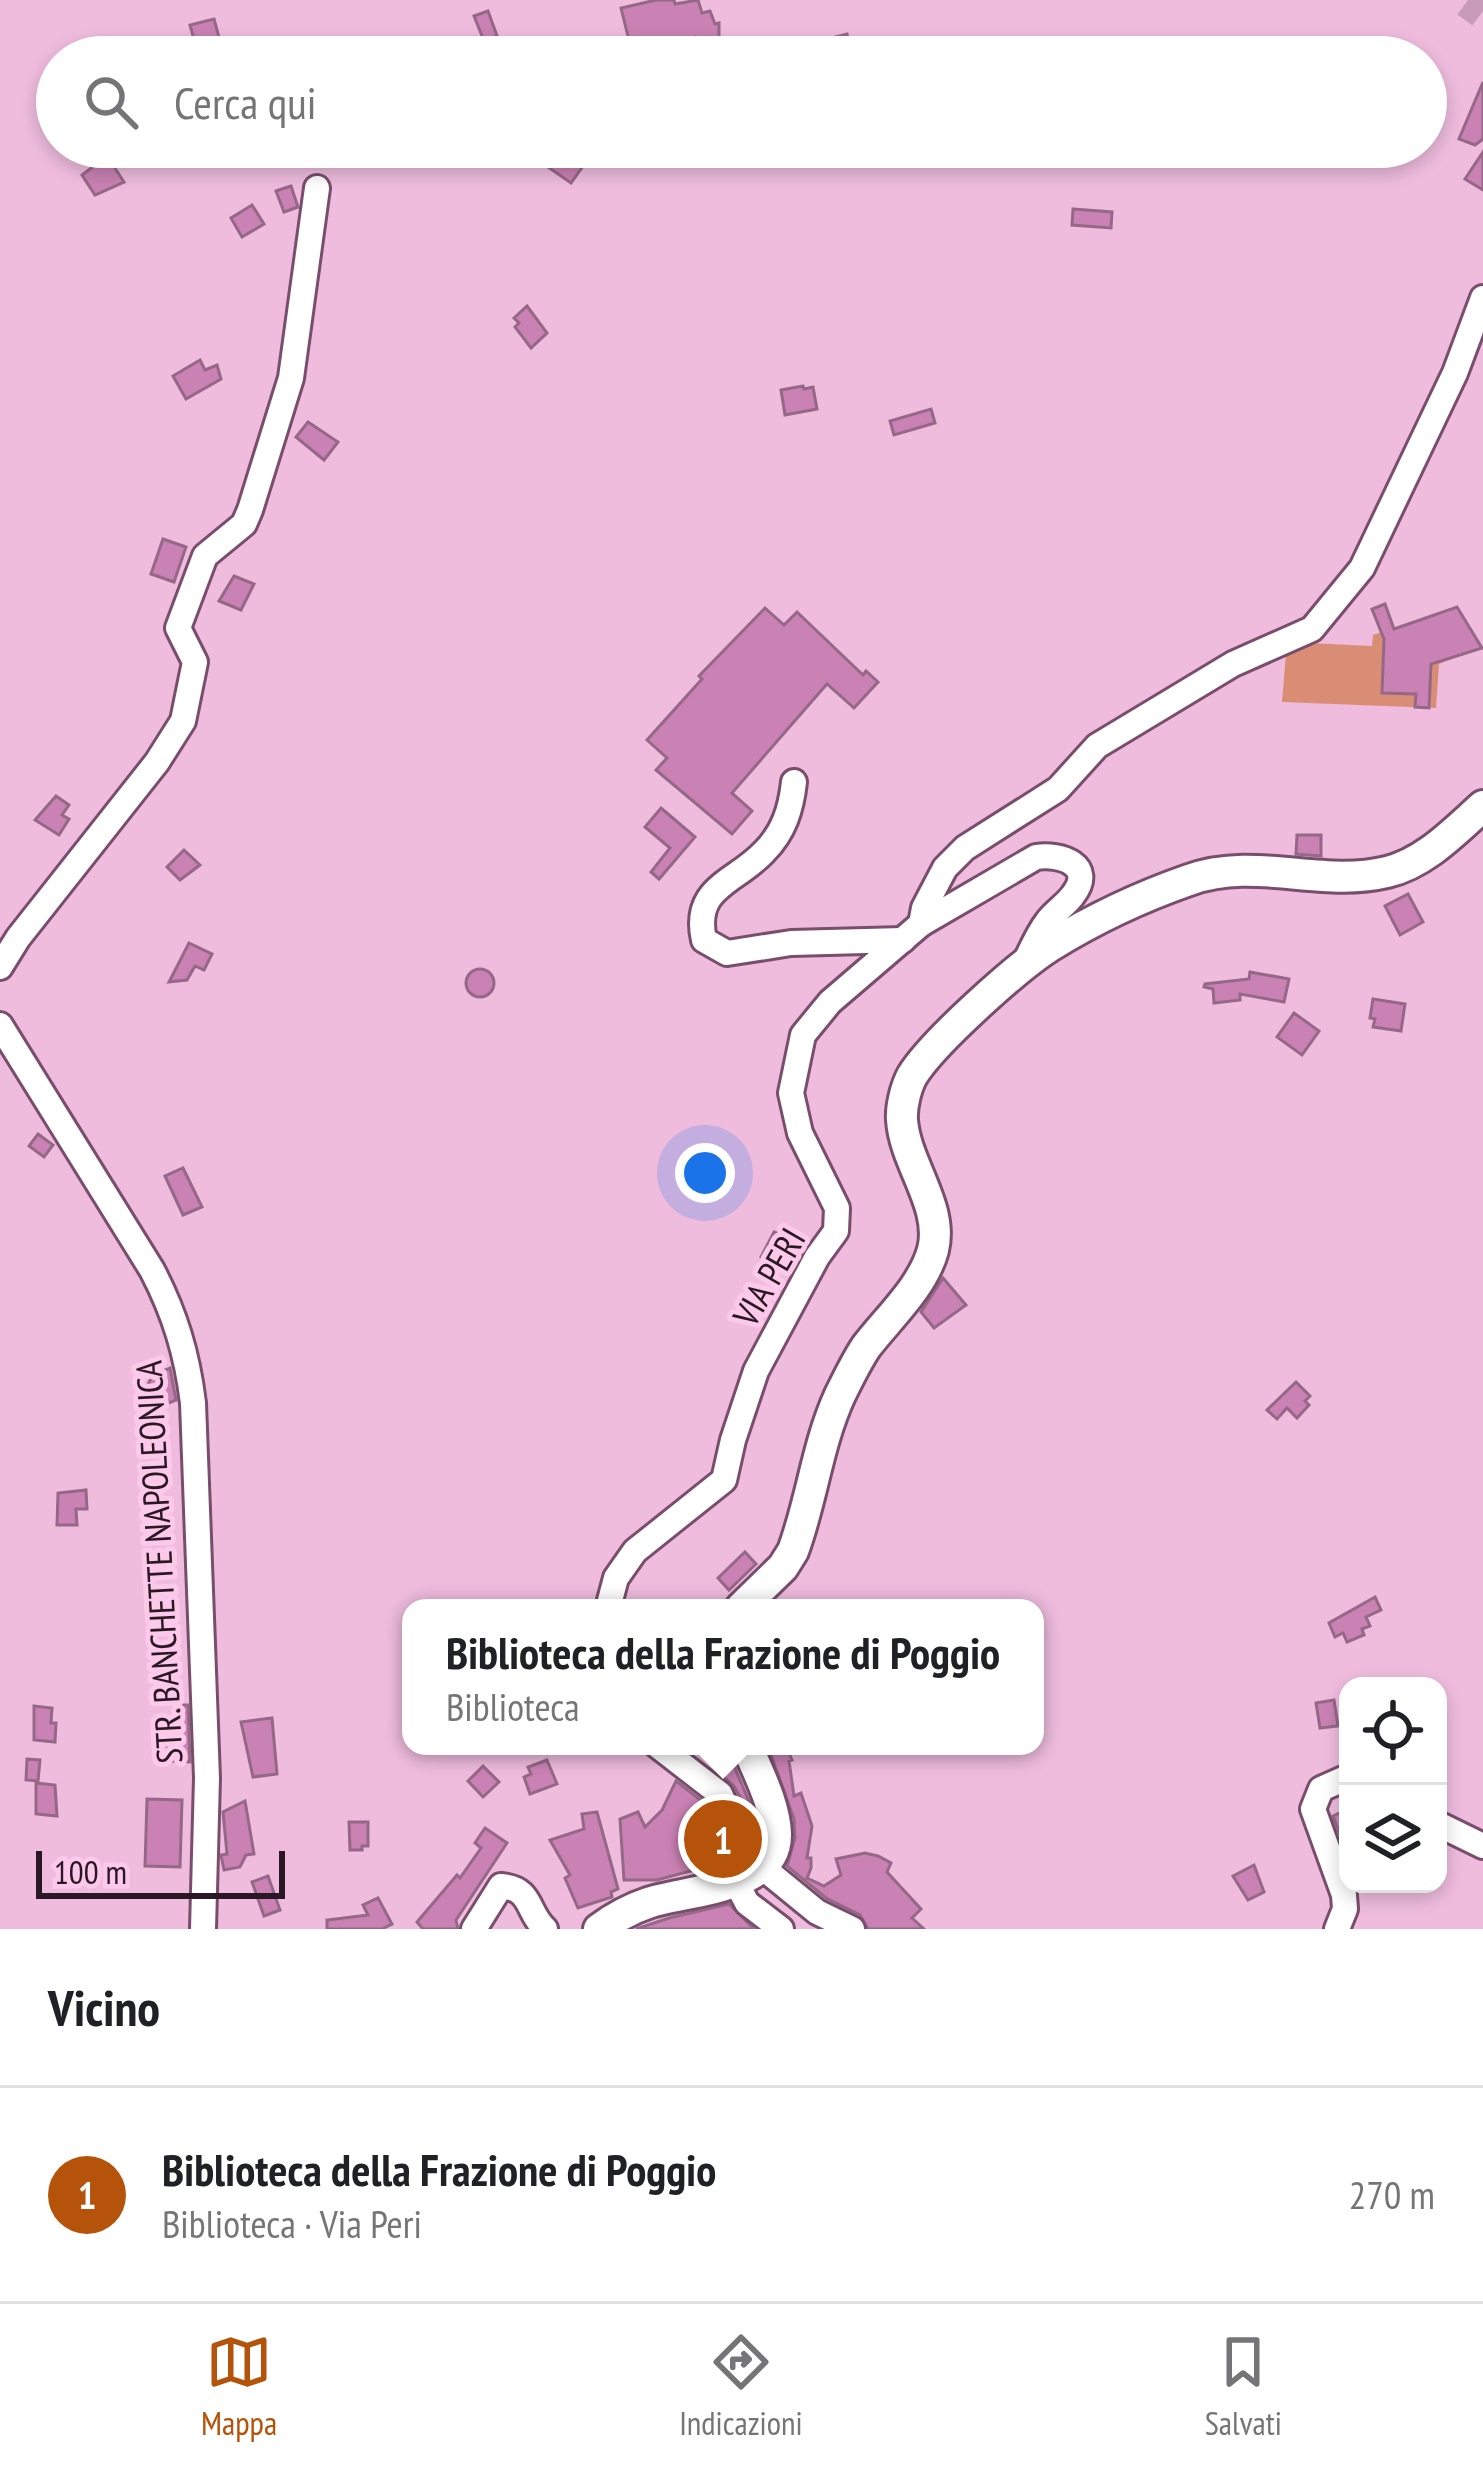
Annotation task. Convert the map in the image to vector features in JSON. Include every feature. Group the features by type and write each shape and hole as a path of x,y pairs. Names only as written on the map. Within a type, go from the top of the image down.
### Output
{"main road":[{"path":"751,1599 783,1568 793,1551 839,1397 862,1353 914,1287 933,1250 934,1219 908,1151 901,1116 909,1081 927,1055 1051,946 1190,879 1230,869 1328,876 1390,872 1423,857 1483,806"},
{"path":"599,1929 650,1902 749,1875 773,1850 776,1834 770,1805 751,1755"}],"street":[{"path":"0,967 157,762 183,721 195,662 179,636 182,614 205,556 244,524 250,510 291,378 317,188"},
{"path":"794,782 791,810 778,835 763,855 711,893 700,920 704,940 728,953 912,932 945,868 1058,789 1097,746 1233,664 1312,628 1362,568 1455,373 1483,298"},
{"name":"VIA PERI","path":"610,1599 616,1578 635,1551 724,1480 756,1371 836,1231 837,1208 800,1133 791,1093 803,1035 830,1002 912,932 1036,856 1068,858 1077,866 1080,881 1075,893 1046,922 1023,966"},
{"name":"STR. BANCHETTE NAPOLEONICA","path":"0,1025 152,1270 173,1311 187,1356 193,1403 207,1778 203,1929"},
{"path":"670,1755 720,1794 740,1838 749,1875 747,1903 781,1929"},
{"path":"1337,1929 1345,1909 1344,1895 1313,1809 1321,1789 1339,1781"},
{"path":"1447,1828 1483,1846"},
{"path":"749,1875 852,1929"},
{"path":"474,1929 501,1886 516,1888 530,1898 536,1921 545,1929"}],"shaded area":[{"path":"1457,607 1482,648 1439,664 1436,708 1282,702 1287,642 1372,646 1373,635"}],"building":[{"path":"656,0 674,0 675,4 698,0 702,13 710,11 715,24 719,23 719,36 628,36 621,8"},
{"path":"488,11 497,36 482,36 474,16"},
{"path":"214,19 219,36 193,36 190,25"},
{"path":"1483,82 1483,139 1475,145 1459,139"},
{"path":"1483,152 1483,190 1465,179"},
{"path":"91,168 115,168 124,182 95,195 82,175"},
{"path":"549,168 582,168 571,183"},
{"path":"291,186 298,207 284,212 276,191"},
{"path":"252,205 264,224 242,237 231,218"},
{"path":"1073,209 1112,212 1111,228 1072,225"},
{"path":"527,306 547,333 531,348 514,318"},
{"path":"200,360 205,370 217,365 221,379 186,399 173,376"},
{"path":"813,387 817,409 785,415 781,390"},
{"path":"931,409 935,423 894,435 890,421"},
{"path":"308,422 338,442 324,460 296,437"},
{"path":"163,539 186,547 174,582 151,574"},
{"path":"234,576 254,584 241,610 219,601"},
{"path":"1385,604 1394,629 1457,607 1482,648 1431,664 1429,708 1415,707 1416,694 1382,693 1384,639 1372,609"},
{"path":"765,608 784,625 797,612 863,675 866,671 878,682 854,708 827,684 732,793 752,811 732,834 656,770 667,758 647,740 702,679 699,676"},
{"path":"56,796 69,805 62,815 69,819 59,835 35,820"},
{"path":"661,808 695,837 659,879 651,872 670,848 645,827"},
{"path":"1297,835 1321,835 1321,856 1296,854"},
{"path":"184,850 200,865 180,880 167,867"},
{"path":"1408,894 1423,922 1400,935 1385,906"},
{"path":"189,943 212,954 204,970 195,966 187,980 169,982"},
{"path":"480,969 490,973 494,983 490,993 480,997 470,993 466,983 470,973"},
{"path":"1250,972 1289,979 1284,1002 1240,994 1240,1000 1214,1003 1213,989 1204,987 1249,979"},
{"path":"1373,999 1405,1004 1401,1031 1373,1027"},
{"path":"1294,1013 1319,1031 1302,1055 1277,1037"},
{"path":"38,1134 53,1145 44,1157 29,1146"},
{"path":"183,1168 202,1207 183,1215 165,1176"},
{"path":"774,1232 796,1240 782,1268 761,1257"},
{"path":"943,1278 966,1305 934,1328 921,1312"},
{"path":"170,1368 176,1400 161,1406 149,1399 147,1386 153,1375"},
{"path":"1296,1382 1310,1396 1305,1401 1309,1405 1297,1418 1287,1408 1277,1419 1267,1410"},
{"path":"86,1490 87,1509 76,1509 77,1525 57,1525 58,1493"},
{"path":"745,1552 756,1564 729,1590 718,1578"},
{"path":"1375,1597 1381,1610 1366,1617 1370,1626 1362,1629 1364,1635 1347,1642 1343,1633 1335,1637 1329,1623"},
{"path":"1334,1700 1338,1726 1320,1728 1316,1703"},
{"path":"180,1705 188,1705 190,1762 167,1761 168,1732 179,1732"},
{"path":"34,1706 52,1708 55,1742 34,1740"},
{"path":"272,1718 277,1774 253,1777 241,1722"},
{"path":"771,1755 790,1755 794,1796 801,1793 812,1826 807,1878 824,1886 841,1875 836,1859 865,1853 878,1856 891,1863 887,1872 921,1909 912,1918 924,1929 868,1929 860,1915 826,1898 787,1866 795,1838 794,1819"},
{"path":"27,1759 40,1760 38,1781 26,1780"},
{"path":"731,1759 751,1806 756,1827 734,1786 718,1772 733,1764"},
{"path":"547,1760 557,1784 530,1794 524,1777 531,1774 528,1767"},
{"path":"483,1766 499,1782 483,1797 468,1781"},
{"path":"676,1781 707,1805 735,1859 657,1880 624,1880 620,1819 638,1812 645,1827 662,1810"},
{"path":"36,1783 55,1785 57,1816 36,1814"},
{"path":"147,1799 182,1800 180,1867 145,1866"},
{"path":"245,1801 254,1854 246,1855 240,1867 224,1870 223,1812"},
{"path":"597,1812 618,1889 611,1892 612,1897 578,1908 565,1878 570,1875 550,1840 584,1829 582,1814"},
{"path":"349,1822 368,1822 368,1846 362,1850 350,1850"},
{"path":"485,1828 507,1843 456,1920 458,1929 423,1929 417,1922 457,1875 460,1878 481,1848 475,1843"},
{"path":"1254,1865 1264,1892 1248,1900 1233,1876"},
{"path":"268,1876 280,1910 264,1916 252,1882"},
{"path":"378,1898 392,1924 382,1929 327,1929 327,1920 368,1915 363,1905"},
{"path":"729,1904 754,1929 636,1929 669,1918"}],"tunnel":[{"path":"1468,0 1483,11"}],"place":[{"name":"Biblioteca della Frazione di Poggio","path":"723,1839"}]}
